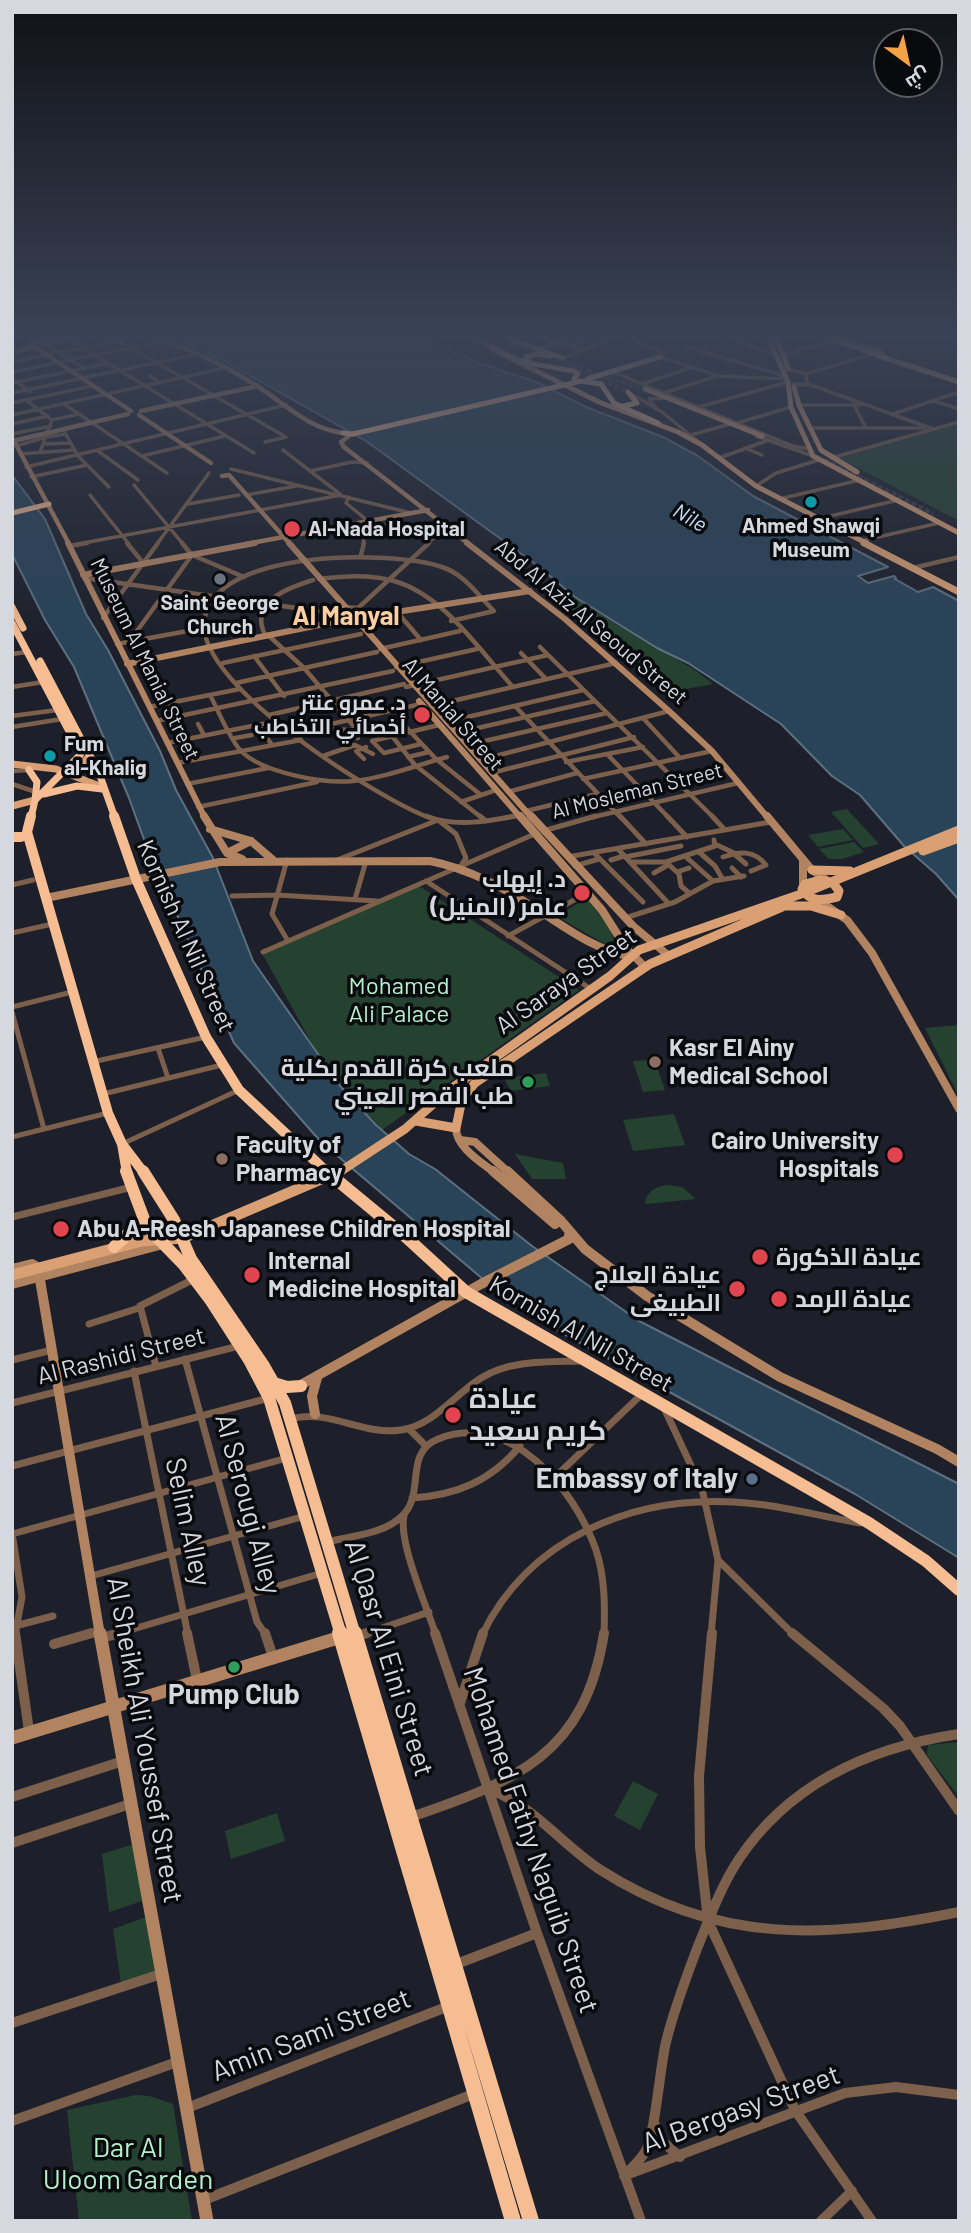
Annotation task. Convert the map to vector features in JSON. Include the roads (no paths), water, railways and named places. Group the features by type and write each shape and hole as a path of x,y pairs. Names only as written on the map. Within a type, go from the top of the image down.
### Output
{"highway":[{"path":"12,511 39,505 44,497"},
{"name":"Kornish Al Nil Street","path":"12,607 90,755 136,879 206,1037 239,1090 332,1177 406,1237 461,1292 869,1524 926,1562 959,1590"},
{"path":"13,625 81,754 65,772"},
{"path":"29,770 37,782 35,798 67,787 86,785 102,788"},
{"name":"Al Qasr Al Eini Street","path":"59,942 48,925 17,837 23,815 35,798 65,772"},
{"name":"Al Qasr Al Eini Street","path":"35,798 28,820 27,835 92,1062 108,1113 122,1144 143,1220 194,1279 274,1392 294,1456 327,1542 348,1637 512,2220"},
{"name":"Al Qasr Al Eini Street","path":"122,1144 152,1184 183,1238 191,1259 290,1419 305,1516 322,1573 348,1637 410,1817 531,2221"},
{"path":"114,1247 143,1220"},
{"path":"274,1392 301,1386"}],"main road":[{"path":"686,437 702,445 756,486 912,568 955,587 959,592"},
{"path":"805,437 813,454 831,466 959,533"},
{"path":"815,437 821,450 831,457 959,527"},
{"path":"813,454 821,450"},
{"path":"831,466 841,463"},
{"path":"12,768 52,774 65,772 79,768 90,755"},
{"path":"12,768 65,772 102,788"},
{"path":"12,806 35,798"},
{"path":"892,859 959,830"},
{"path":"892,859 959,838"},
{"name":"Al Saraya Street","path":"832,883 861,869 892,859"},
{"name":"Al Saraya Street","path":"12,1275 38,1272 114,1247 183,1238 332,1177 416,1121 448,1091 618,970 629,956 655,943 832,883 892,859"},
{"path":"811,870 861,869"},
{"path":"805,892 820,901 837,897 839,893 832,883"},
{"name":"Al Saraya Street","path":"456,1128 462,1099 475,1083 645,967 784,906 805,892"},
{"path":"784,906 811,906 841,915"},
{"path":"416,1121 456,1128"}],"street":[{"path":"33,437 13,439 44,497"},
{"path":"40,453 47,437"},
{"path":"67,437 78,456 109,487"},
{"path":"114,437 167,473"},
{"path":"26,467 154,437"},
{"path":"173,437 211,463"},
{"path":"142,456 220,437"},
{"path":"227,437 254,453"},
{"path":"265,442 285,437"},
{"name":"Abd Al Aziz Al Seoud Street","path":"335,437 448,525 616,663 712,751 811,870 832,883"},
{"path":"342,444 345,437"},
{"path":"693,437 702,445"},
{"path":"772,437 813,454"},
{"path":"831,457 903,437"},
{"path":"719,458 745,449 765,438 813,454"},
{"path":"44,444 70,443"},
{"path":"745,449 762,455"},
{"path":"20,454 74,450"},
{"path":"283,450 341,495"},
{"path":"98,451 136,482 192,555 244,577"},
{"path":"756,486 761,480 813,454"},
{"path":"310,471 352,462 368,463"},
{"path":"31,477 87,464"},
{"path":"231,469 411,513"},
{"path":"103,618 209,473"},
{"path":"779,499 860,480"},
{"path":"188,504 299,485"},
{"path":"90,495 144,564"},
{"name":"Al Manial Street","path":"242,495 316,579 338,609 355,620 421,704 456,733 508,792 617,930 629,956"},
{"path":"69,546 341,495"},
{"path":"349,497 346,503 368,521 433,538"},
{"path":"818,519 898,500"},
{"name":"Museum Al Manial Street","path":"39,505 69,546 198,807 227,853"},
{"path":"83,576 428,510"},
{"path":"361,555 368,521"},
{"path":"861,541 939,523"},
{"path":"358,608 448,525"},
{"path":"130,642 192,555"},
{"path":"451,621 494,612 460,575 434,564 411,559 361,555 300,561 244,577 218,596 206,613 204,628 222,663 240,689 254,703 354,781 403,809 438,820 486,821 597,794"},
{"path":"912,568 959,557"},
{"path":"83,576 268,603 338,609 358,608 365,613 355,620"},
{"path":"297,737 329,730 357,730 304,668 267,635 259,624 259,618 268,603 285,591 316,579 354,576 390,579 413,587 438,606 513,687"},
{"path":"127,664 339,621 530,591"},
{"path":"338,609 332,619 339,621"},
{"path":"398,613 421,640"},
{"name":"Al Manial Street","path":"355,620 361,634 379,651"},
{"path":"117,644 204,628"},
{"path":"236,682 460,631"},
{"path":"222,663 361,634"},
{"path":"540,647 691,793 725,830"},
{"path":"156,722 320,688 477,649"},
{"path":"12,654 27,652"},
{"path":"521,653 546,679"},
{"path":"269,715 548,655"},
{"path":"254,656 284,696"},
{"path":"431,706 616,663"},
{"path":"12,679 15,687 43,682"},
{"name":"Al Manial Street","path":"408,685 431,706 496,790 523,813"},
{"path":"149,707 240,689"},
{"path":"421,744 383,753 373,742 583,690"},
{"path":"210,695 241,751 270,768 322,780 354,781 447,757"},
{"path":"456,733 595,701"},
{"path":"177,763 272,745 349,720 421,704"},
{"path":"515,706 646,844"},
{"path":"12,716 57,710"},
{"path":"480,760 669,711"},
{"path":"467,746 607,713"},
{"path":"375,714 386,729"},
{"path":"393,718 436,760 481,795"},
{"path":"643,718 680,758"},
{"path":"12,727 62,719"},
{"path":"167,743 277,721"},
{"path":"198,724 204,735"},
{"path":"258,725 272,745"},
{"path":"365,734 400,725"},
{"path":"321,735 329,730"},
{"path":"329,730 344,743"},
{"path":"338,737 350,731"},
{"path":"350,731 354,738 358,738"},
{"path":"234,738 252,735"},
{"path":"392,736 415,765 486,821"},
{"path":"491,773 634,737"},
{"path":"323,756 355,744 366,747 373,754"},
{"path":"364,759 356,751 366,747"},
{"path":"566,762 643,747"},
{"path":"583,779 712,751"},
{"path":"408,757 429,752"},
{"path":"607,754 687,837"},
{"path":"187,784 270,768"},
{"path":"508,792 577,773"},
{"path":"198,807 322,780"},
{"path":"12,783 35,798"},
{"name":"Al Mosleman Street","path":"263,952 540,832 614,811 738,783"},
{"path":"461,802 496,790"},
{"path":"335,860 438,820"},
{"path":"438,820 460,840 466,858 461,866"},
{"path":"567,857 771,822"},
{"path":"210,829 251,841 273,860"},
{"name":"Al Manial Street","path":"540,832 633,926 669,956"},
{"path":"227,853 251,841"},
{"path":"654,873 667,863 700,852 715,843 746,864"},
{"path":"611,860 681,846"},
{"path":"694,846 717,864 722,878"},
{"path":"618,849 670,904"},
{"path":"723,856 750,852 766,864 751,871"},
{"path":"227,853 246,861"},
{"path":"594,853 643,902"},
{"path":"686,857 713,881"},
{"path":"626,858 667,863 681,876 681,886 689,893"},
{"path":"575,866 599,859"},
{"path":"287,860 272,914 288,941"},
{"path":"803,860 805,892"},
{"path":"355,899 366,861"},
{"path":"46,898 220,862 430,861 461,866 602,949 629,956 645,967"},
{"path":"667,874 689,868"},
{"path":"625,918 670,904 713,881 742,876 732,868"},
{"path":"12,885 33,880"},
{"path":"426,881 591,989"},
{"path":"508,936 587,894"},
{"path":"233,896 277,895 381,901"},
{"path":"820,901 852,926 881,968 959,1109"},
{"path":"12,933 48,925"},
{"path":"617,930 633,926"},
{"path":"44,1129 12,1009 72,992"},
{"path":"92,1062 206,1037"},
{"path":"158,1048 168,1078"},
{"path":"103,1094 222,1065"},
{"path":"122,1144 239,1090"},
{"path":"12,1137 108,1113"},
{"path":"456,1128 460,1140 475,1142 561,1222 573,1237 647,1296 780,1377 937,1449 959,1462"},
{"path":"12,1217 132,1187"},
{"path":"301,1386 461,1292 573,1237"},
{"path":"12,1284 38,1272 160,1242"},
{"path":"12,1269 32,1264 38,1272"},
{"name":"Al Sheikh Ali Youssef Street","path":"38,1272 130,1804 207,2221"},
{"path":"89,1324 139,1308 194,1279"},
{"path":"139,1308 156,1366"},
{"name":"Al Rashidi Street","path":"12,1403 239,1346"},
{"path":"12,1360 52,1349"},
{"name":"Al Serougi Alley","path":"185,1359 257,1622 266,1635 274,1658"},
{"path":"290,1419 315,1414 372,1430 408,1429 427,1421 479,1380 499,1370 528,1362 585,1361"},
{"name":"Selim Alley","path":"134,1371 198,1682"},
{"path":"315,1414 312,1396 317,1378"},
{"path":"12,1466 200,1416 274,1392"},
{"path":"553,1479 642,1394"},
{"path":"663,1406 706,1501 718,1560 699,1776 700,1847 708,1921 795,2110 872,2221"},
{"path":"408,1429 425,1445"},
{"path":"327,1542 396,1522 404,1516 412,1498 417,1464 425,1445 435,1439 466,1434 494,1436 520,1446 553,1479 586,1527 597,1557 605,1603 604,1627 595,1675 574,1722 561,1739 528,1768 489,1790 410,1817"},
{"path":"412,1498 445,1495 475,1485 501,1468 520,1446"},
{"path":"29,1733 14,1638 22,1597 12,1534 294,1456"},
{"path":"460,1704 485,1629 504,1597 527,1569 545,1553 586,1527 645,1509 706,1501 781,1507 869,1524"},
{"path":"91,1576 305,1516"},
{"name":"Mohamed Fathy Naguib Street","path":"404,1516 402,1524 406,1546 537,1933 641,2221"},
{"path":"718,1560 774,1618 883,1708 912,1742 959,1811"},
{"path":"54,1644 184,1614 322,1573"},
{"path":"12,1738 429,1612"},
{"path":"15,1626 53,1616"},
{"path":"624,2176 646,2151 651,2137 665,2040 676,2002 708,1921 738,1861 781,1810 832,1772 890,1747 959,1734"},
{"path":"12,1797 123,1761"},
{"path":"489,1790 498,1791 510,1798 560,1841 614,1880 676,1910 708,1921 743,1928 810,1932 872,1928 959,1912"},
{"path":"12,1843 130,1804"},
{"path":"453,1965 537,1933"},
{"path":"12,2024 163,1974"},
{"name":"Amin Sami Street","path":"187,2108 451,2006"},
{"name":"Amin Sami Street","path":"12,2121 179,2061"},
{"name":"Al Bergasy Street","path":"624,2176 680,2157 827,2097 859,2090 893,2087 928,2089 959,2095"},
{"path":"204,2200 477,2093"},
{"path":"652,2120 663,2142 680,2157"},
{"path":"821,2221 852,2191"}],"water":[{"name":"Nile","path":"359,437 663,437 698,456 753,496 888,567 858,576 868,583 894,576 918,592 933,587 959,601 959,900 936,874 904,846 860,795 832,776 781,724 688,663 657,648 575,597 538,566"},
{"path":"12,475 45,519 86,614 108,650 160,751 176,790 213,858 253,961 341,1087 376,1125 409,1154 435,1169 532,1246 639,1321 959,1484 959,1558 855,1494 553,1328 484,1280 321,1142 234,1043 146,845 74,667 45,620 12,554"}],"tunnel":[{"path":"765,437 784,445"},
{"path":"824,460 933,514"}],"place":[{"name":"Ahmed Shawqi Museum","path":"811,502"},
{"name":"Al-Nada Hospital","path":"292,529"},
{"name":"Saint George Church","path":"220,579"},
{"name":"د. عمرو عنتر أخصائي التخاطب","path":"422,715"},
{"name":"Fum al-Khalig","path":"50,756"},
{"name":"د. إيهاب عامر (المنيل)","path":"582,893"},
{"name":"Kasr El Ainy Medical School","path":"655,1062"},
{"name":"ملعب كرة القدم بكلية طب القصر العيني","path":"528,1082"},
{"name":"Cairo University Hospitals","path":"895,1155"},
{"name":"Faculty of Pharmacy","path":"222,1159"},
{"name":"Abu A-Reesh Japanese Children Hospital","path":"61,1229"},
{"name":"عيادة الذكورة","path":"760,1257"},
{"name":"Internal Medicine Hospital","path":"252,1275"},
{"name":"عيادة العلاج الطبيغى","path":"737,1289"},
{"name":"عيادة الرمد","path":"779,1299"},
{"name":"عيادة كريم سعيد","path":"453,1415"},
{"name":"Embassy of Italy","path":"752,1479"},
{"name":"Pump Club","path":"234,1667"}],"district":[{"name":"Al Manyal","path":"346,616"}],"park label":[{"name":"Mohamed Ali Palace","path":"399,1000"},
{"name":"Dar Al Uloom Garden","path":"128,2164"}]}
